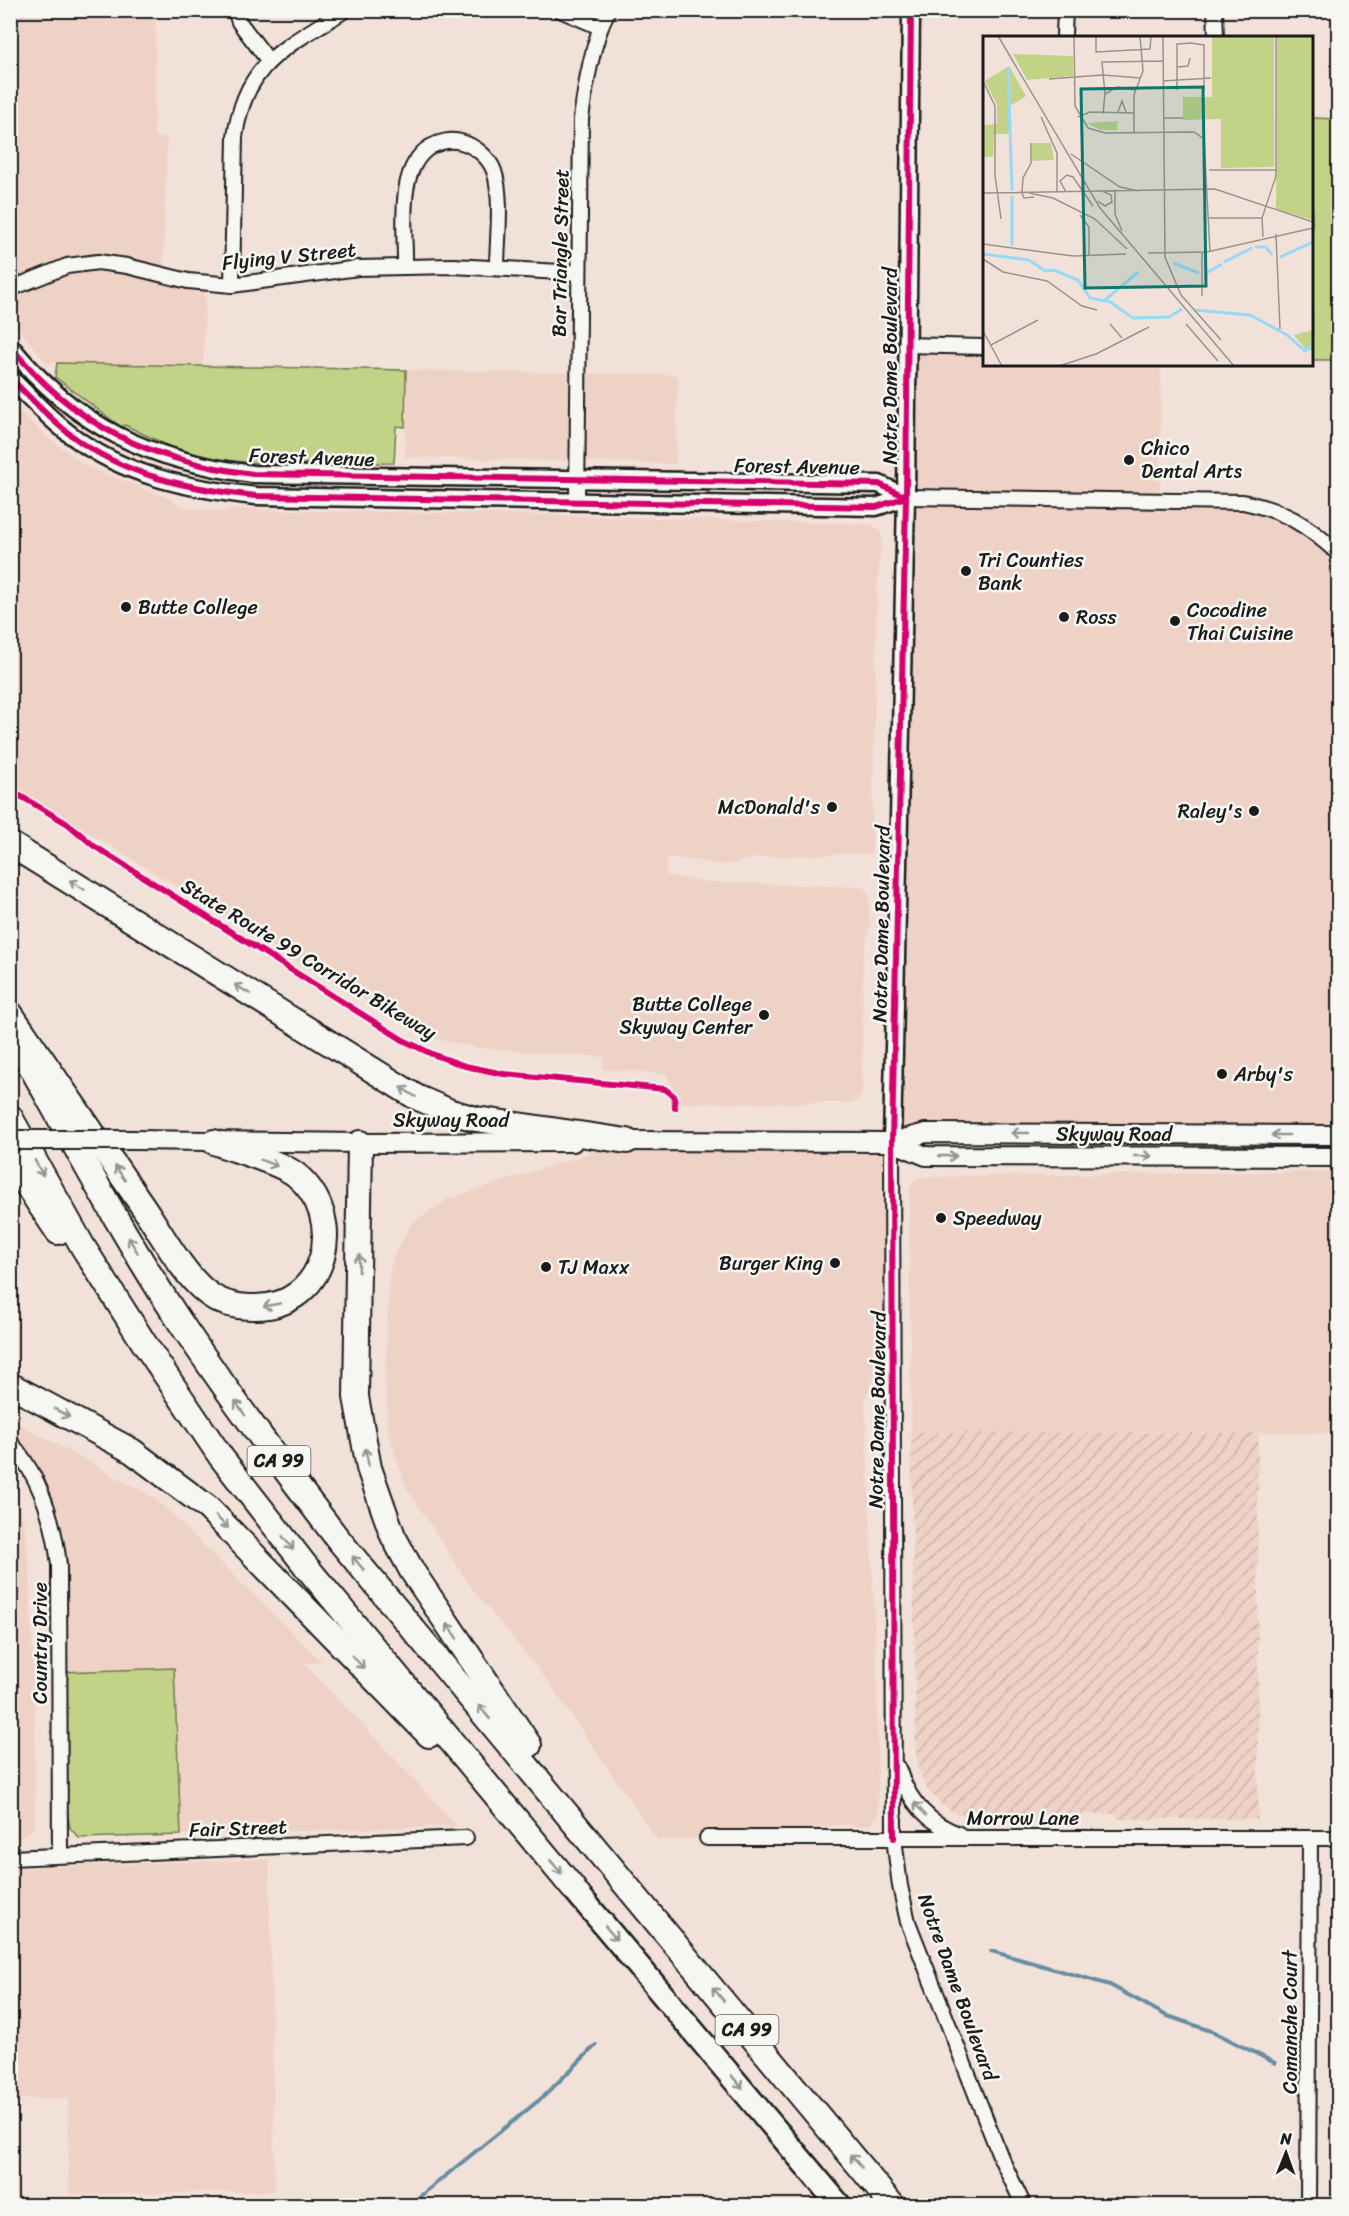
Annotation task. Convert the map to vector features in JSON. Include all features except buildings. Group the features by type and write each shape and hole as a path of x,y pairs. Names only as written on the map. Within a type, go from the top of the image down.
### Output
{"highway":[{"path":"10,844 416,1097 451,1112 476,1119 627,1141"},
{"path":"10,1012 168,1243 205,1292 237,1307 280,1304 300,1293 321,1264 326,1245 324,1224 318,1204 307,1185 292,1172 214,1142"},
{"name":"CA 99","path":"10,1029 98,1185 182,1324 255,1428 338,1539 893,2205"},
{"name":"CA 99","path":"10,1116 83,1246 144,1343 221,1457 298,1556 840,2205"},
{"path":"360,1143 356,1397 369,1468 380,1504 393,1536 412,1571 602,1853"},
{"path":"10,1160 91,1281 144,1343"},
{"path":"10,1385 132,1451 208,1508 460,1767 496,1811 538,1846"}],"main road":[{"name":"Skyway Road","path":"10,1140 360,1143 892,1142 926,1133 1338,1135"},
{"name":"Skyway Road","path":"892,1142 926,1156 1338,1157"}],"street":[{"path":"235,10 240,22 268,60"},
{"path":"232,285 235,137 238,115 254,77 268,60 345,10"},
{"path":"560,10 600,27"},
{"name":"Bar Triangle Street","path":"577,501 581,119 586,82 600,27 608,10"},
{"name":"Notre Dame Boulevard","path":"911,10 906,496 892,1142 895,1416 891,1464 894,1838 900,1887 909,1922 1001,2158 1024,2205"},
{"path":"1064,34 1065,10"},
{"path":"1215,10 1216,36"},
{"path":"405,267 406,184 411,166 421,153 438,142 456,141 471,145 486,158 494,172 497,194 496,268"},
{"name":"Flying V Street","path":"10,289 67,266 98,262 127,266 188,281 232,285 358,268 496,268 579,273"},
{"path":"906,345 983,346"},
{"name":"Forest Avenue","path":"10,346 31,371 60,399 110,432 156,454 205,468 253,474 879,484 906,496"},
{"name":"Forest Avenue","path":"10,378 71,435 117,462 159,479 199,490 256,496 876,507 906,496 1243,502 1292,516 1315,531 1338,553"},
{"name":"Country Drive","path":"10,1442 25,1459 38,1486 56,1539 59,1565 60,1855"},
{"path":"894,1754 906,1790 924,1814 947,1830 970,1838"},
{"name":"Fair Street","path":"10,1858 466,1838"},
{"name":"Morrow Lane","path":"707,1838 1338,1838"},
{"name":"Comanche Court","path":"1308,2205 1310,1838"}],"shaded area":[{"path":"10,11 156,11 154,137 167,138 163,274 206,282 203,365 47,363 11,320"},
{"path":"906,345 983,347 983,366 1161,366 1160,500 1271,508 1338,553 1338,1135 892,1142 895,1333 865,1399 877,1677 878,1816 871,1824 858,1826 842,1825 707,1838 657,1840 550,1684 471,1587 406,1487 388,1432 385,1378 389,1272 395,1253 411,1224 448,1199 627,1141 892,1141"},
{"path":"406,370 678,375 676,464 405,457"},
{"path":"10,402 45,435 88,467 166,497 180,506 222,512 236,509 871,524 879,530 882,537 877,590 872,853 761,857 725,865 667,857 666,875 709,882 865,887 869,897 870,925 863,957 862,1096 853,1103 679,1103 666,1074 603,1069 604,1057 478,1048 432,1038 304,966 11,784"},
{"path":"1338,1171 1338,1433 911,1432 909,1191 913,1181 919,1177"},
{"path":"10,1419 155,1498 322,1662 304,1663 458,1826 181,1835 174,1668 67,1672 65,1561 39,1476 11,1426"},
{"path":"911,1432 1258,1433 1258,1819 1117,1819 1117,1814 969,1816 955,1813 941,1804 928,1790 919,1772 916,1755"},
{"path":"11,1485 24,1522 30,1574 35,1719 35,1825 29,1833 18,1838 10,1838"},
{"path":"269,1859 275,2191 69,2195 68,2098 11,2099 11,1868"}],"green space":[{"path":"1313,118 1338,119 1338,360 1313,360"},
{"path":"57,363 406,370 405,427 396,426 394,463 276,464 206,457 174,448 125,425 121,427 55,377"},
{"path":"174,1668 181,1835 79,1838 70,1828 67,1811 63,1672"}],"waterway":[{"path":"991,1951 1110,1985 1165,2015 1214,2032 1275,2063"},
{"path":"408,2206 543,2097 596,2045"}],"cycle path":[{"path":"894,1838 892,1142 906,497 911,10"},
{"path":"10,346 35,374 89,419 118,436 148,449 216,468 253,474 879,484 906,497"},
{"path":"10,378 63,429 113,461 159,478 231,493 256,496 876,507 906,497"},
{"name":"State Route 99 Corridor Bikeway","path":"10,790 68,824 94,846 403,1040 432,1054 465,1066 504,1074 665,1089 674,1096 675,1108"}],"place":[{"name":"Chico Dental Arts","path":"1129,460"},
{"name":"Tri Counties Bank","path":"966,571"},
{"name":"Butte College","path":"126,607"},
{"name":"Ross","path":"1064,617"},
{"name":"Cocodine Thai Cuisine","path":"1175,621"},
{"name":"McDonald's","path":"832,807"},
{"name":"Raley's","path":"1254,811"},
{"name":"Butte College Skyway Center","path":"764,1015"},
{"name":"Arby's","path":"1222,1074"},
{"name":"Speedway","path":"941,1218"},
{"name":"Burger King","path":"835,1263"},
{"name":"TJ Maxx","path":"546,1267"}]}
